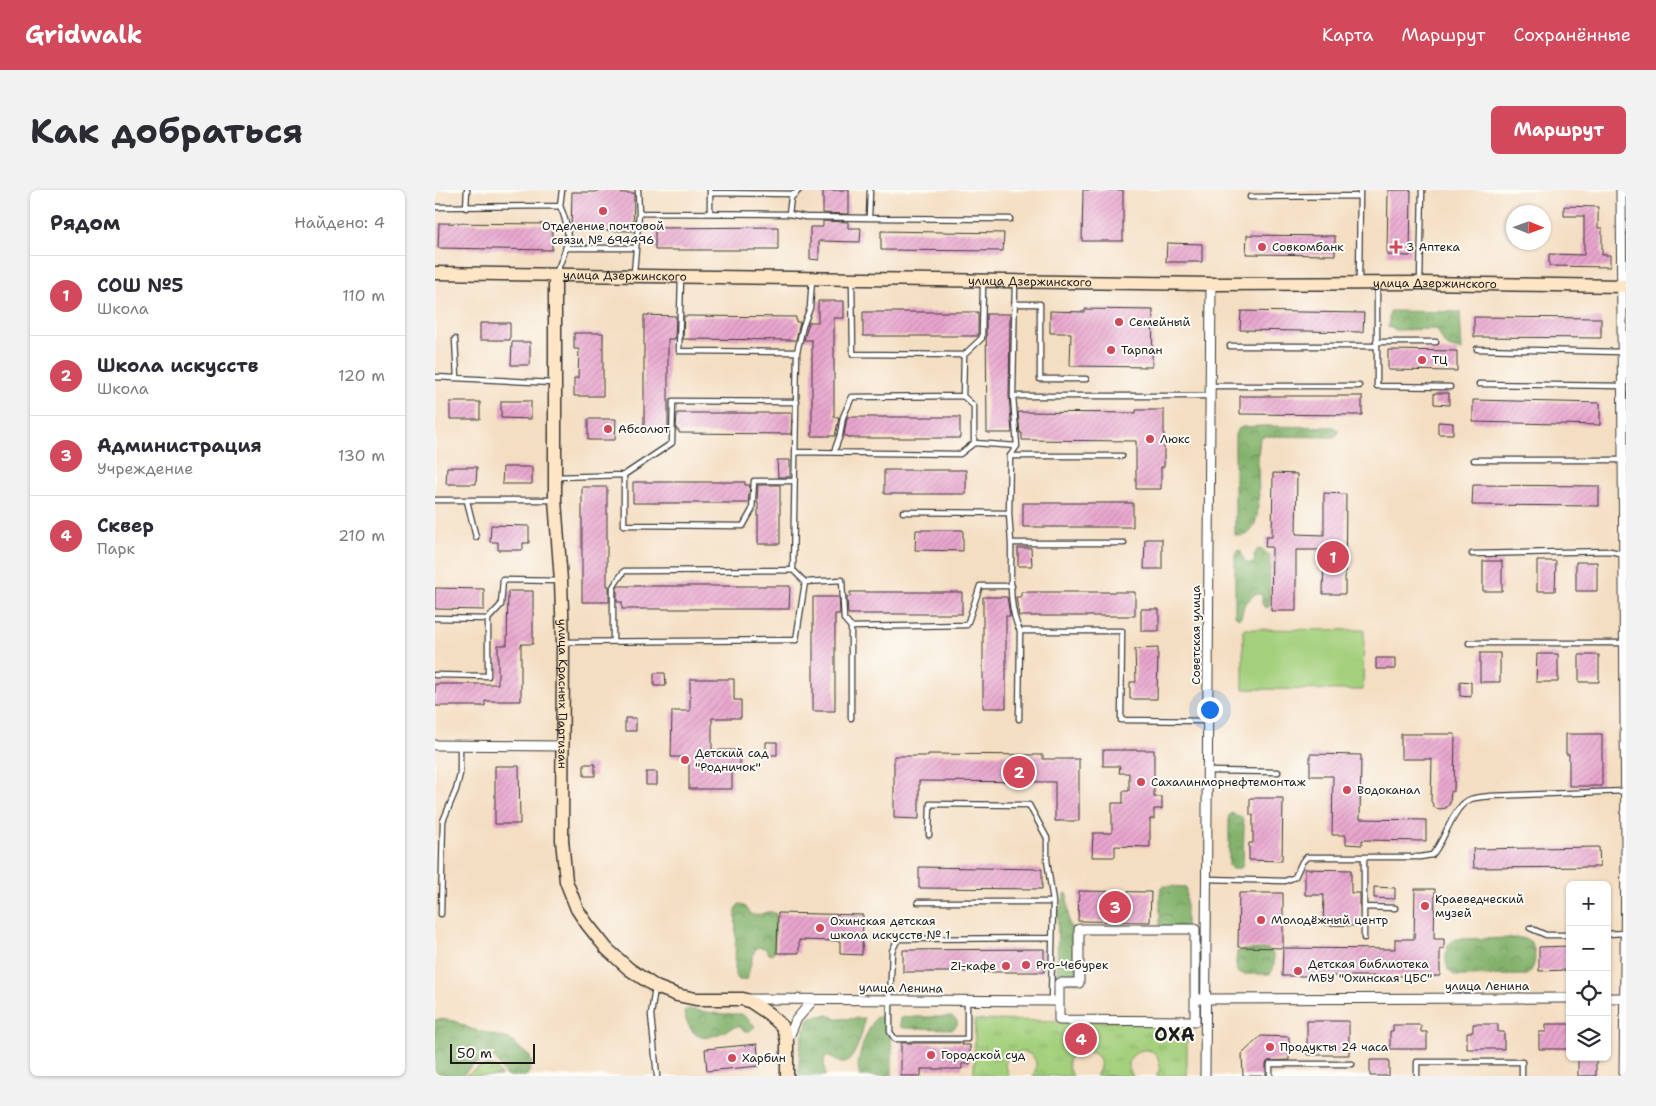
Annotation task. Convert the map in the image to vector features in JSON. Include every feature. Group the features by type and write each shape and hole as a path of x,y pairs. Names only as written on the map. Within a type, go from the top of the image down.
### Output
{"street":[{"path":"1621,190 1624,285 1622,352 1624,369 1622,386 1624,432 1623,554 1626,791 1624,1076"},
{"name":"улица Дзержинского","path":"435,273 1211,284 1420,283 1624,285"},
{"name":"улица Красных Партизан","path":"555,275 555,500 563,642 563,859 569,892 577,909 607,949 629,968 655,986 677,995 696,999 743,999"},
{"name":"Советская улица","path":"1205,1076 1211,284"},
{"path":"435,745 563,746"},
{"path":"1079,928 1195,929 1195,999 1195,1020 1059,1020 1055,1001 1059,983 1079,983 1079,928"},
{"name":"улица Ленина","path":"1195,999 1566,998"},
{"path":"1611,998 1625,998"},
{"path":"743,999 763,1009 779,1023 785,1033 787,1042 787,1076"},
{"name":"улица Ленина","path":"743,999 1055,1001"},
{"path":"787,1042 796,1020 813,1000"}],"lane":[{"path":"466,208 467,190"},
{"path":"555,275 567,248 567,222 560,206 562,190"},
{"path":"634,276 639,213 637,190"},
{"path":"789,214 791,198 799,190"},
{"path":"869,218 870,190"},
{"path":"1359,283 1360,190"},
{"path":"1420,283 1422,190"},
{"path":"710,213 710,191 794,194"},
{"path":"1250,197 1360,196"},
{"path":"435,208 560,206"},
{"path":"639,213 1010,219"},
{"path":"567,248 635,248"},
{"path":"681,277 679,351 797,352"},
{"path":"793,570 797,352 803,326 810,308 812,279"},
{"path":"853,280 853,354 963,355 983,338 983,281"},
{"path":"1015,282 1013,396 1017,446 1011,456 1009,513 1015,620 1020,631 1019,719"},
{"path":"1377,284 1377,386 1450,387"},
{"path":"1015,304 1040,304 1040,379 1086,379"},
{"path":"455,339 457,378"},
{"path":"1230,346 1436,342"},
{"path":"1477,349 1622,352"},
{"path":"963,355 963,396"},
{"path":"435,377 555,383"},
{"path":"1479,384 1622,386"},
{"path":"1013,396 1359,386"},
{"path":"834,452 840,435 843,417 852,397 963,396 974,406 974,443"},
{"path":"555,477 623,475 672,442 673,401 797,402"},
{"path":"796,452 959,454 974,443 1017,446"},
{"path":"1011,456 1122,456"},
{"path":"1474,460 1623,460"},
{"path":"623,475 624,525 743,526 752,510 753,481 794,481"},
{"path":"435,500 555,500"},
{"path":"467,501 476,537"},
{"path":"903,512 1009,513"},
{"path":"1011,543 1124,543"},
{"path":"1472,554 1610,551 1623,554"},
{"path":"613,641 613,587 624,570 793,570 805,582 841,580 845,619 851,627 851,718"},
{"path":"435,675 487,676 488,619 501,605 503,580 561,581"},
{"path":"563,642 796,640 805,582"},
{"path":"851,627 967,625 980,586 1012,586"},
{"path":"435,618 488,619"},
{"path":"1020,631 1121,631 1121,720 1208,721"},
{"path":"1469,644 1624,643"},
{"path":"441,914 443,821 456,790 459,774 460,745"},
{"path":"1208,771 1278,772"},
{"path":"1207,878 1285,881 1295,876 1302,862 1307,857 1419,857 1432,855 1462,806 1470,800 1491,796 1626,791"},
{"path":"929,834 930,804 1029,805 1047,838 1047,860 1053,902 1052,938 1055,1001"},
{"path":"1364,857 1364,938"},
{"path":"919,902 1053,902"},
{"path":"1365,908 1395,908"},
{"path":"1529,928 1546,935 1566,935"},
{"path":"1611,934 1626,933"},
{"path":"967,1001 967,1039 895,1039 890,1032 890,1001 892,951 898,939 1052,938"},
{"path":"655,986 651,1015 657,1076"},
{"path":"1417,1076 1417,1062 1522,1062 1521,1076"},
{"path":"1270,1076 1270,1064 1352,1064"}],"green space":[{"path":"1390,311 1460,312 1462,351 1446,345 1437,329 1396,330 1388,327"},
{"path":"1242,427 1333,427 1338,430 1338,434 1334,437 1265,436 1260,438 1258,459 1259,495 1256,520 1252,530 1245,535 1235,535 1235,435 1237,430"},
{"path":"1258,549 1263,550 1270,556 1269,607 1265,607 1262,604 1262,595 1255,594 1244,605 1241,617 1238,618 1235,615 1235,553 1240,550 1245,562 1251,564 1255,561 1254,555"},
{"path":"1243,629 1364,630 1363,690 1243,689"},
{"path":"1231,813 1242,817 1244,825 1243,864 1241,868 1232,869 1229,866 1229,815"},
{"path":"1164,886 1186,887 1186,929 1160,929 1160,893 1161,888"},
{"path":"1067,893 1069,925 1079,929 1079,983 1057,981 1058,914"},
{"path":"740,904 746,907 752,915 767,912 776,914 774,952 769,954 765,948 757,947 753,954 747,980 739,980 735,975 736,908"},
{"path":"1521,938 1530,941 1535,954 1534,964 1526,975 1458,976 1448,970 1446,961 1447,948 1456,939"},
{"path":"1268,949 1273,953 1274,959 1273,969 1270,974 1244,974 1237,972 1237,952"},
{"path":"688,1009 719,1014 742,1014 755,1026 750,1031 745,1031 738,1026 711,1036 699,1036 694,1033 686,1019 684,1011"},
{"path":"827,1015 841,1019 864,1018 856,1050 849,1061 845,1063 826,1056 824,1059 825,1076 799,1076 801,1045 807,1024 811,1017"},
{"path":"876,1017 885,1017 892,1047 892,1076 860,1076 858,1063 862,1046"},
{"path":"953,1017 957,1021 957,1025 953,1029 905,1028 900,1025 901,1018"},
{"path":"435,1020 454,1021 471,1029 509,1039 530,1057 532,1063 529,1072 526,1076 506,1076 495,1058 473,1065 461,1076 435,1076"},
{"path":"975,1020 1187,1022 1187,1076 1156,1076 1160,1065 1156,1054 1144,1050 1138,1052 1129,1061 1129,1068 1133,1076 1096,1076 1100,1065 1098,1057 1092,1053 1084,1052 1076,1053 1070,1058 1068,1066 1073,1076 1033,1076 1036,1065 1034,1058 1028,1053 1020,1052 1007,1058 1005,1066 1009,1076 974,1076"},
{"path":"489,1065 496,1067 501,1076 464,1076 478,1068"}],"building":[{"name":"Отделение почтовой связи № 694496","path":"597,190 621,190 621,193 634,193 633,231 571,230 572,192 597,192"},
{"path":"823,190 849,190 849,214 823,213"},
{"path":"1083,190 1123,190 1123,241 1082,241"},
{"path":"1388,190 1411,190 1410,256 1387,255"},
{"path":"1564,206 1598,207 1598,228 1602,228 1602,255 1610,255 1610,267 1549,266 1549,254 1584,255 1584,216 1564,216"},
{"path":"823,221 848,222 848,228 861,228 860,242 819,241 819,260 810,259 810,227 823,227"},
{"path":"439,223 552,224 552,250 438,248"},
{"path":"778,227 778,250 655,250 655,228"},
{"path":"881,231 1004,233 1003,251 881,250"},
{"path":"1247,235 1335,236 1335,255 1246,254"},
{"path":"1167,243 1202,244 1202,262 1166,262"},
{"path":"818,301 844,301 844,318 834,318 834,417 839,417 835,436 812,436 812,340 804,340 809,322 818,322"},
{"path":"1085,309 1153,310 1152,367 1070,366 1071,333 1050,333 1050,311 1085,312"},
{"path":"1241,311 1364,313 1363,332 1240,330"},
{"path":"863,312 978,312 978,336 863,336"},
{"path":"986,314 1010,314 1009,396 1012,433 987,433"},
{"path":"644,315 676,316 675,339 668,339 668,430 644,430"},
{"path":"684,316 796,317 796,322 800,322 796,340 683,339"},
{"path":"1474,317 1601,318 1601,338 1474,337"},
{"path":"480,323 510,323 510,340 480,340"},
{"path":"574,333 603,333 603,396 574,396 574,378 578,378 579,349 574,349"},
{"path":"512,342 530,342 530,365 511,365"},
{"name":"ТЦ","path":"1388,350 1457,351 1457,371 1388,370"},
{"path":"1434,393 1449,393 1449,405 1434,404"},
{"path":"1240,396 1362,396 1362,415 1240,414"},
{"path":"1473,400 1600,403 1600,425 1473,422"},
{"path":"501,401 531,401 531,419 501,418"},
{"path":"450,402 480,402 480,419 450,419"},
{"path":"1136,410 1164,410 1164,467 1161,467 1161,489 1136,489 1136,441 1022,440 1022,433 1020,433 1018,412 1136,413"},
{"path":"677,413 792,413 791,434 679,433 679,430 676,430"},
{"path":"847,417 960,417 960,438 848,438 848,436 844,436"},
{"path":"588,419 616,419 615,440 588,440"},
{"path":"1438,422 1453,423 1453,434 1438,434"},
{"path":"777,460 790,460 790,477 778,477"},
{"path":"447,467 477,467 476,484 446,484"},
{"path":"503,467 532,467 532,484 502,484"},
{"path":"884,470 966,470 966,494 884,494"},
{"path":"1273,473 1297,474 1296,534 1324,535 1324,493 1346,494 1345,594 1323,594 1324,550 1296,550 1296,611 1271,611 1272,547 1265,547 1266,537 1272,537"},
{"path":"633,482 745,482 745,485 750,485 748,503 633,503"},
{"path":"758,485 780,485 780,544 758,544"},
{"path":"1473,485 1599,486 1599,506 1472,505"},
{"path":"582,487 607,487 607,586 609,586 609,602 582,602"},
{"path":"1023,503 1133,503 1133,527 1023,527"},
{"path":"491,525 529,526 529,543 523,543 523,550 498,550 498,542 490,542"},
{"path":"916,530 963,530 963,551 915,550"},
{"path":"1145,539 1162,539 1162,569 1144,569"},
{"path":"1018,548 1031,548 1032,566 1018,566"},
{"path":"1483,561 1502,561 1502,591 1483,591"},
{"path":"1537,561 1556,561 1555,591 1537,591"},
{"path":"1576,562 1597,562 1597,591 1576,591"},
{"path":"619,586 790,586 789,609 622,609 622,602 617,602 617,588"},
{"path":"435,588 484,589 484,610 435,609"},
{"path":"508,591 533,591 533,644 521,644 521,701 485,701 485,706 435,706 435,684 498,684 498,645 507,645"},
{"path":"850,592 962,592 962,614 848,614 847,597 850,597"},
{"path":"1021,592 1135,592 1135,616 1019,616 1016,597 1021,597"},
{"path":"813,597 839,597 840,614 835,614 835,711 813,711"},
{"path":"983,597 1007,597 1010,616 1006,616 1006,708 983,708"},
{"path":"1141,609 1159,609 1159,631 1141,631"},
{"path":"1158,648 1157,699 1130,699 1130,682 1136,682 1135,649"},
{"path":"1480,653 1500,653 1500,682 1480,682"},
{"path":"1537,654 1558,654 1558,682 1536,682"},
{"path":"1579,655 1599,655 1599,682 1579,682"},
{"path":"1376,658 1395,658 1395,669 1376,669"},
{"path":"654,673 665,673 666,686 654,686"},
{"path":"690,679 734,679 734,700 741,700 741,718 712,718 712,750 740,750 740,767 732,767 732,789 689,789 689,757 671,757 672,711 690,711"},
{"path":"1460,681 1471,682 1471,697 1460,696"},
{"path":"625,718 636,718 636,731 625,731"},
{"path":"1401,734 1455,734 1454,791 1451,791 1450,803 1446,808 1435,808 1431,801 1432,759 1401,759"},
{"path":"1566,734 1602,734 1602,786 1569,786 1569,754 1566,754"},
{"path":"766,742 777,742 777,755 766,755"},
{"path":"1103,750 1154,750 1154,797 1162,797 1162,809 1154,809 1154,819 1150,819 1150,847 1115,846 1115,857 1092,857 1093,833 1112,833 1112,803 1123,803 1123,791 1129,791 1129,773 1119,773 1120,766 1103,766"},
{"path":"928,754 1043,755 1043,759 1079,759 1079,821 1055,821 1055,782 919,781 919,819 894,818 894,756 928,756"},
{"name":"Водоканал","path":"1310,754 1361,755 1360,819 1426,820 1426,841 1362,840 1362,845 1346,844 1346,835 1332,835 1333,776 1310,776"},
{"path":"584,764 595,764 595,776 584,776"},
{"path":"495,766 519,766 520,824 495,824"},
{"path":"646,772 657,772 657,785 646,785"},
{"path":"1250,798 1283,798 1282,861 1249,860 1249,843 1253,843 1253,815 1250,815"},
{"path":"1599,847 1600,867 1474,868 1473,849"},
{"path":"919,867 1042,869 1042,889 919,888"},
{"path":"1305,869 1351,870 1351,893 1360,893 1360,926 1323,925 1324,895 1305,895"},
{"path":"1374,887 1395,888 1395,899 1374,898"},
{"path":"1415,889 1435,889 1434,939 1444,939 1444,949 1440,949 1440,976 1282,976 1283,948 1395,949 1395,939 1414,939"},
{"path":"1079,891 1151,892 1150,922 1078,921"},
{"name":"Молодёжный центр","path":"1239,893 1283,893 1283,948 1238,947"},
{"name":"Охинская детская школа искусств № 1","path":"778,913 863,915 862,955 840,954 840,941 799,940 799,953 777,953"},
{"path":"1566,946 1566,970 1539,971 1539,947"},
{"path":"1044,949 1044,972 903,972 903,950"},
{"path":"1307,1021 1349,1021 1349,1055 1307,1055"},
{"path":"1473,1024 1498,1024 1498,1032 1504,1032 1504,1049 1467,1049 1467,1032 1473,1032"},
{"path":"1546,1024 1566,1024 1566,1049 1539,1049 1539,1032 1546,1032"},
{"path":"1393,1025 1421,1025 1421,1032 1427,1032 1427,1049 1390,1049 1390,1031 1393,1031"},
{"path":"1261,1036 1289,1037 1289,1060 1268,1061 1266,1064 1266,1076 1243,1076 1242,1054"},
{"name":"Городской суд","path":"901,1043 962,1043 962,1045 970,1045 970,1064 962,1064 962,1069 921,1069 921,1076 901,1076"},
{"name":"Харбин","path":"757,1044 759,1066 707,1071 705,1049"},
{"path":"1370,1060 1389,1060 1389,1076 1370,1076"},
{"path":"1578,1061 1596,1061 1596,1076 1578,1076"}],"place":[{"name":"Отделение почтовой связи № 694496","path":"603,211"},
{"name":"Совкомбанк","path":"1262,247"},
{"name":"3 Аптека","path":"1396,247"},
{"name":"Семейный","path":"1119,322"},
{"name":"Тарпан","path":"1111,350"},
{"name":"ТЦ","path":"1422,360"},
{"name":"Абсолют","path":"608,429"},
{"name":"Люкс","path":"1150,439"},
{"name":"СОШ №5","path":"1333,557"},
{"name":"Детский сад \"Родничок\"","path":"685,760"},
{"name":"Школа искусств","path":"1019,772"},
{"name":"Сахалинморнефтемонтаж","path":"1141,782"},
{"name":"Водоканал","path":"1347,790"},
{"name":"Краеведческий музей","path":"1425,906"},
{"name":"Администрация","path":"1115,907"},
{"name":"Молодёжный центр","path":"1261,920"},
{"name":"Охинская детская школа искусств № 1","path":"820,928"},
{"name":"Pro-Чебурек","path":"1026,965"},
{"name":"Zi-кафе","path":"1006,966"},
{"name":"Детская библиотека МБУ \"Охинская ЦБС\"","path":"1298,971"},
{"name":"Сквер","path":"1081,1039"},
{"name":"Продукты 24 часа","path":"1270,1047"},
{"name":"Городской суд","path":"931,1055"},
{"name":"Харбин","path":"732,1058"}],"district":[{"name":"ОХА","path":"1175,1035"}]}
